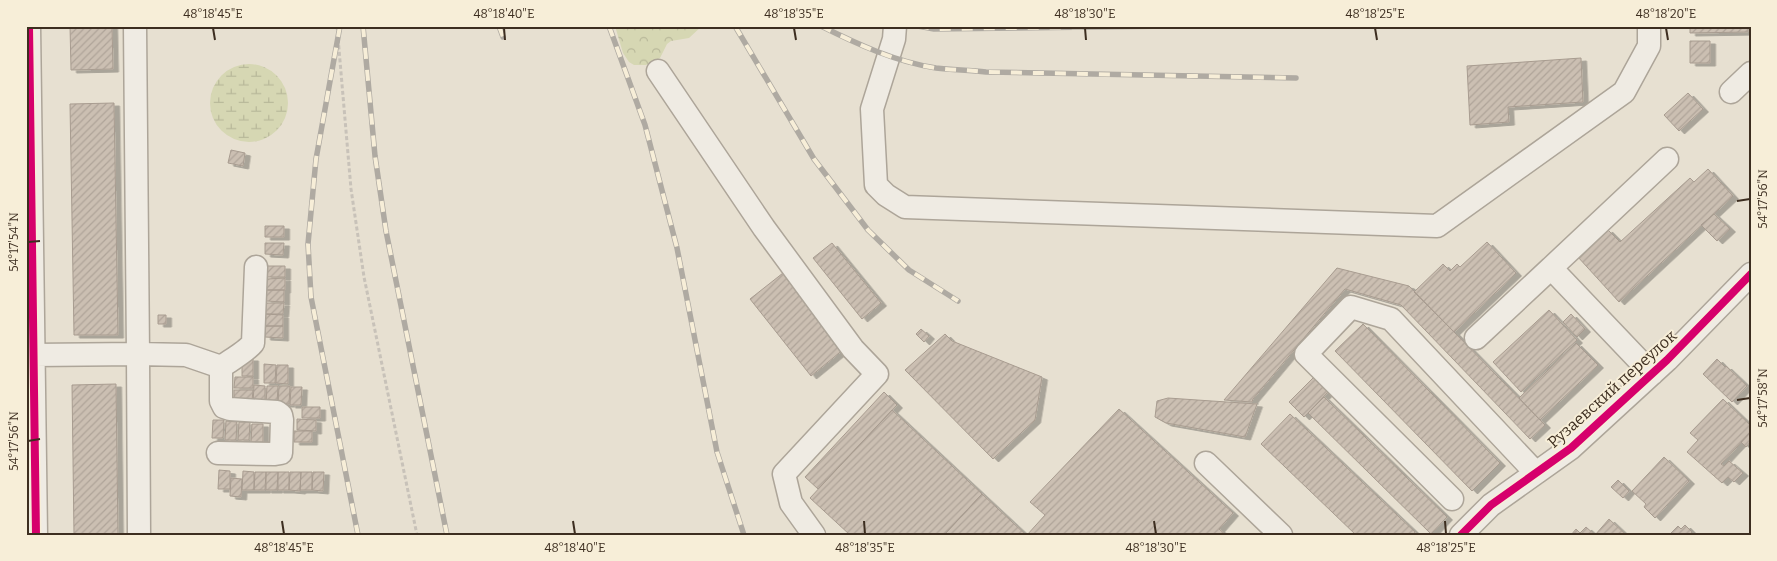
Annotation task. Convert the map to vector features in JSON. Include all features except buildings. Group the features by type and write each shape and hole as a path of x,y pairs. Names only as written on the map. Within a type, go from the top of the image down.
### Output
{"street":[{"path":"29,26 30,310 33,355 36,535"},
{"path":"135,26 139,535"},
{"path":"896,26 894,39 872,109 875,176 876,185 886,195 905,207 1436,226 1624,92 1649,46 1649,26"},
{"path":"658,71 764,228 854,349 877,374 784,474 792,503 814,535"},
{"path":"1731,92 1751,73"},
{"path":"1476,338 1667,159"},
{"path":"218,453 275,454 281,453 282,449 281,414 276,412 230,409 224,407 221,401 221,368 237,354 249,349 254,343 256,267"},
{"path":"1551,268 1652,374"},
{"name":"Рузаевский переулок","path":"1461,535 1491,504 1571,448 1652,374 1751,274"},
{"path":"1452,499 1306,354 1351,307 1391,319 1536,473"},
{"path":"33,355 186,355 221,368"},
{"path":"1206,463 1281,535"}],"path":[{"path":"337,26 351,189 364,277 417,535"}],"green space":[{"path":"615,26 702,26 689,38 671,41 667,44 660,58 646,65 634,65 629,62 623,53"},
{"path":"241,64 257,64 271,70 282,81 288,95 288,111 282,125 271,136 257,142 241,142 227,136 216,125 210,111 210,95 216,81 227,70"}],"railway":[{"path":"340,26 316,159 308,244 311,297 358,535"},
{"path":"363,26 375,156 386,231 447,535"},
{"path":"499,26 503,37"},
{"path":"609,26 645,125 677,248 717,452 744,535"},
{"path":"735,26 814,159 868,230 909,270 958,301"},
{"path":"821,26 863,46 892,57 936,68 986,72 1296,78"},
{"path":"918,26 934,29 1172,26"}],"cycle path":[{"path":"29,26 36,535"},
{"path":"1461,535 1491,505 1571,448 1667,360 1751,274"}]}
